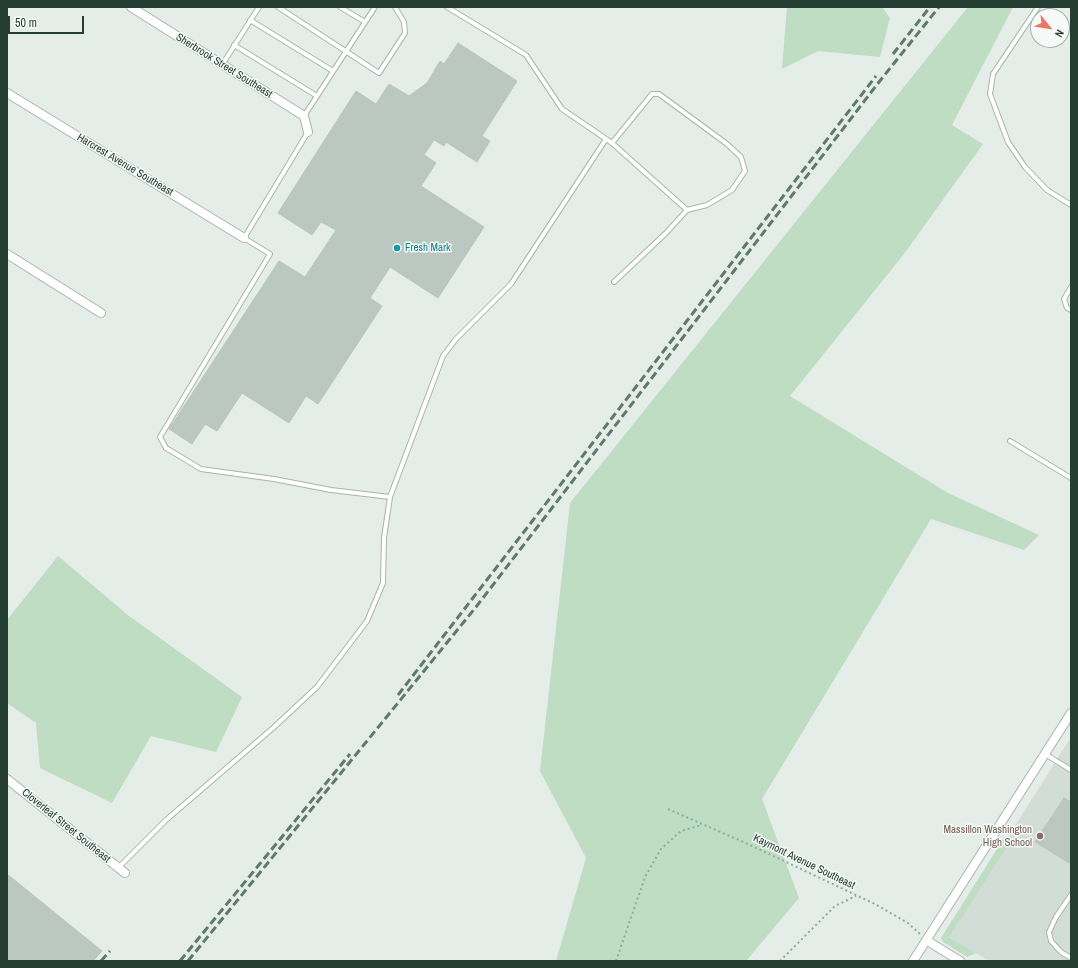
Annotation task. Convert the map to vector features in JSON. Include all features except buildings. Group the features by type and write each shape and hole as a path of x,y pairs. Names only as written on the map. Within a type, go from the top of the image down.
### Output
{"street":[{"name":"Sherbrook Street Southeast","path":"131,7 304,116"},
{"name":"Harcrest Avenue Southeast","path":"7,93 244,238"},
{"path":"304,116 308,132"},
{"path":"7,254 101,313"},
{"path":"913,961 1070,715"},
{"name":"Cloverleaf Street Southeast","path":"7,779 125,873"},
{"path":"926,940 960,961"}],"lane":[{"path":"222,64 259,7"},
{"path":"278,7 379,73 404,33 404,22 397,7"},
{"path":"340,7 365,22"},
{"path":"304,116 375,7"},
{"path":"447,7 526,55 562,109 612,143 687,210"},
{"path":"1038,7 993,74 990,94 1008,142 1025,167 1047,190 1071,205"},
{"path":"250,20 333,71"},
{"path":"234,45 317,96"},
{"path":"612,143 653,93 658,94 727,144 741,157 745,171 732,190 707,206 687,210 666,233 614,282"},
{"path":"308,132 244,238 270,254 160,437 166,448 201,469 274,479 331,490 390,497"},
{"path":"118,868 166,820 273,728 317,687 343,655 367,621 382,583 384,538 390,497 443,356 456,339 511,284 606,139"},
{"path":"1071,287 1064,299 1067,308 1071,310"},
{"path":"1010,441 1071,478"},
{"path":"1045,754 1071,770"},
{"path":"1071,895 1056,917 1049,932 1051,941 1061,952 1071,958"}],"path":[{"name":"Kaymont Avenue Southeast","path":"668,809 748,844 897,916 915,929 926,940"},
{"path":"616,961 645,877 661,849 681,831 704,825"},
{"path":"780,961 835,906 856,896"}],"shaded area":[{"name":"Massillon Washington High School","path":"1071,737 1071,961 989,961 946,935"}],"green space":[{"path":"787,7 882,7 890,18 880,57 818,51 782,69"},
{"path":"968,7 1013,7 952,125 983,144 904,254 790,396 948,493 1039,535 1024,550 931,519 762,799 799,898 746,961 556,961 586,858 540,771 570,503"},
{"path":"58,556 129,616 242,697 216,752 151,736 112,803 40,768 36,723 7,703 7,620"},
{"path":"1004,838 1010,842 949,937 976,953 967,957 943,942 941,938"}],"railway":[{"path":"893,54 930,7"},
{"path":"188,961 476,607 879,82 939,7"},
{"path":"398,695 876,76"},
{"path":"180,961 350,754"},
{"path":"101,961 110,951"}],"place":[{"name":"Fresh Mark","path":"397,248"},
{"name":"Massillon Washington High School","path":"1040,836"}]}
